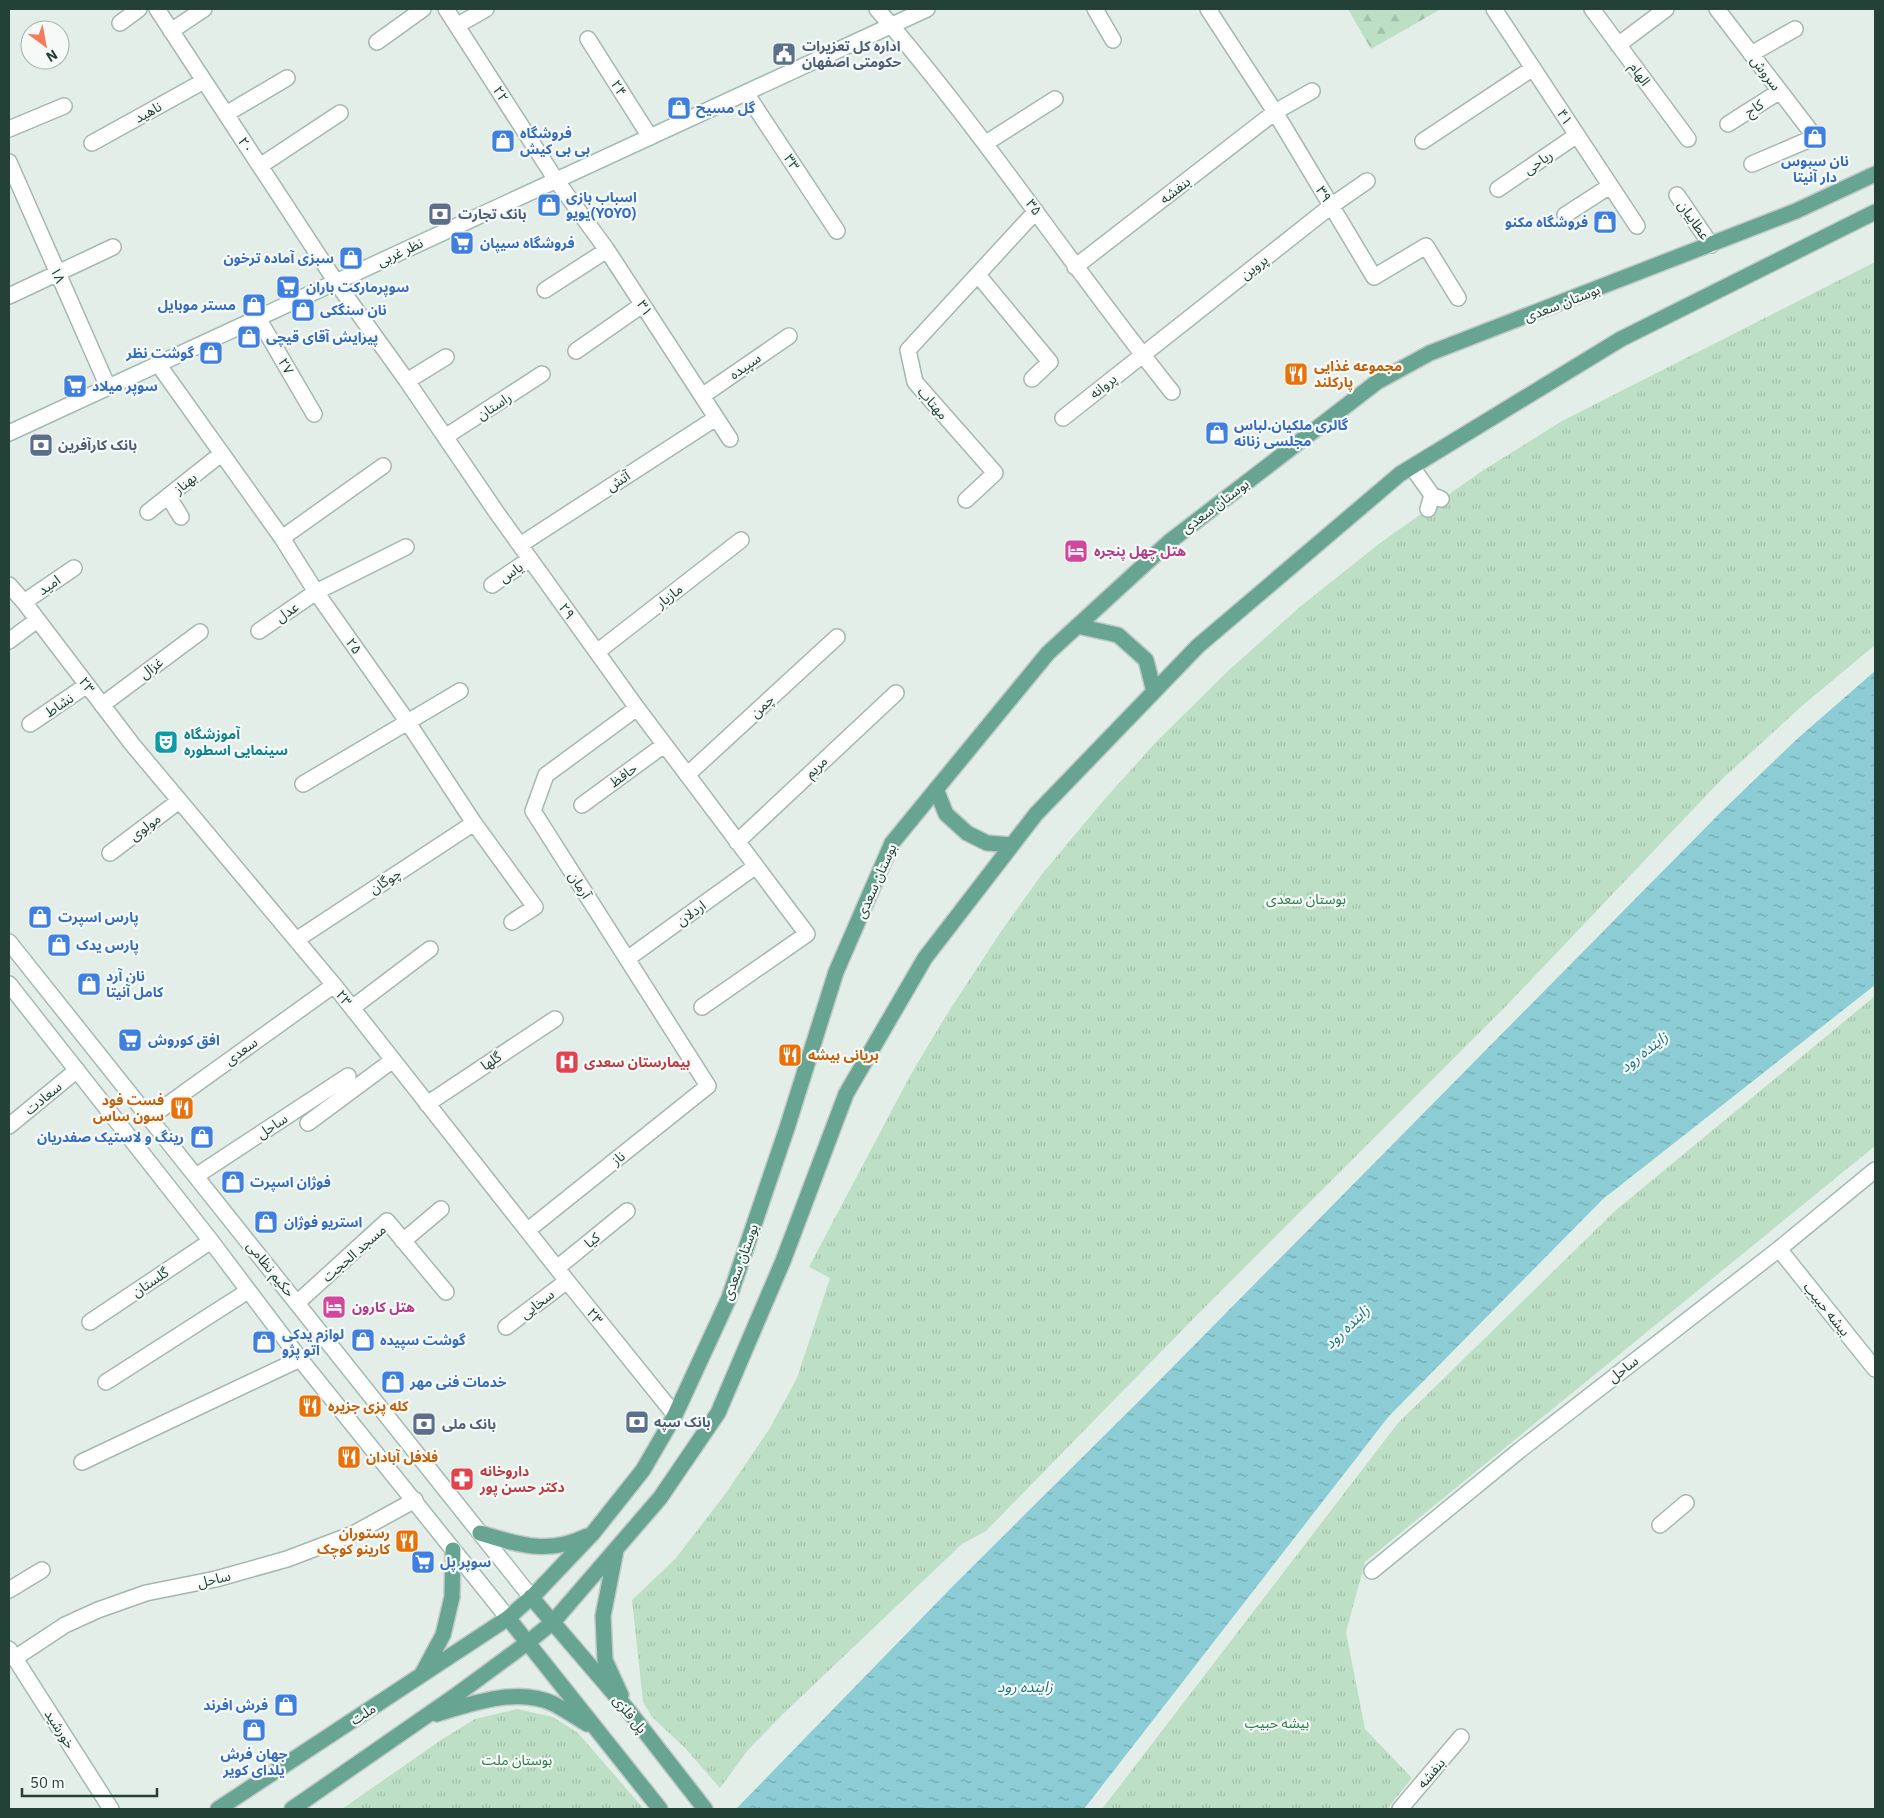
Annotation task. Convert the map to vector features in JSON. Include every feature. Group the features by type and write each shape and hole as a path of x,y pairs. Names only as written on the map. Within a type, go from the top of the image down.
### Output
{"main road":[{"name":"بوستان سعدی","path":"508,1618 532,1597 593,1533 643,1470 676,1415 729,1298 787,1128 836,972 892,843 1048,653 1169,542 1377,382 1430,353 1796,211 1875,174"},
{"path":"292,1809 421,1719 527,1643 553,1622 660,1498 718,1413 783,1261 846,1094 925,958 1036,814 1198,646 1400,474 1621,339 1875,212"},
{"path":"1077,626 1118,635 1146,660 1154,692"},
{"path":"936,790 946,814 967,834 987,843 1012,845"},
{"path":"480,1533 513,1543 546,1548 572,1543 593,1533"},
{"path":"421,1676 443,1635 452,1597 453,1550"},
{"path":"616,1550 603,1616 605,1660 628,1710"},
{"name":"پل فلزی","path":"532,1597 628,1710 705,1809"},
{"path":"508,1618 660,1809"},
{"name":"ملت","path":"218,1809 508,1618"},
{"path":"421,1719 483,1700 529,1697 552,1703 597,1730"}],"street":[{"path":"120,23 139,9"},
{"name":"۲۰","path":"157,9 336,282"},
{"path":"171,31 204,9"},
{"path":"377,42 423,9"},
{"name":"۲۲","path":"446,9 556,180"},
{"path":"458,25 486,9"},
{"name":"۳۵","path":"876,9 986,143 1075,267 1172,392"},
{"name":"نظر غربی","path":"9,433 927,9"},
{"path":"1094,9 1113,40"},
{"name":"۳۹","path":"1208,9 1275,112 1374,277 1426,246 1458,298"},
{"name":"۴۱","path":"1494,9 1637,226"},
{"name":"الهام","path":"1592,9 1688,139"},
{"path":"1618,45 1666,9"},
{"name":"سروش","path":"1717,9 1815,137 1752,164"},
{"path":"1751,54 1795,29"},
{"name":"۲۴","path":"588,39 650,137"},
{"path":"1423,141 1533,68"},
{"path":"226,114 287,78"},
{"name":"ناهید","path":"92,143 204,81"},
{"name":"بنفشه","path":"1075,267 1275,112 1312,91"},
{"name":"کاج","path":"1728,124 1780,92"},
{"name":"۳۳","path":"746,93 837,231"},
{"path":"986,143 1055,99"},
{"path":"9,129 64,106"},
{"path":"260,166 340,113"},
{"name":"ریاحی","path":"1498,189 1577,135"},
{"name":"۱۸","path":"9,162 108,387"},
{"name":"۳۱","path":"556,180 607,250 730,439"},
{"name":"پروین","path":"1142,354 1331,206 1367,181"},
{"path":"1565,215 1610,186"},
{"name":"عطاییان","path":"1677,195 1711,245"},
{"name":"مهتاب","path":"966,500 995,473 915,382 908,350 1036,211"},
{"path":"9,296 112,247"},
{"path":"545,290 607,250"},
{"path":"978,275 1050,362 1032,379"},
{"name":"۲۹","path":"336,282 596,652 807,934 702,1007"},
{"path":"576,351 642,304"},
{"name":"۲۷","path":"258,318 314,414"},
{"name":"سپیده","path":"702,396 788,336"},
{"name":"پروانه","path":"1063,418 1142,354"},
{"path":"407,382 446,357"},
{"name":"۲۵","path":"158,364 282,538 316,592 407,721 474,823 535,907 512,922"},
{"name":"راستان","path":"445,437 542,374"},
{"name":"آتش","path":"520,546 716,418"},
{"name":"بهناز","path":"148,512 221,454"},
{"path":"282,538 383,466"},
{"path":"1412,467 1434,501"},
{"path":"168,496 181,517"},
{"name":"مازیار","path":"596,652 741,540"},
{"name":"عدل","path":"258,631 316,592 406,547"},
{"name":"یاس","path":"492,584 530,559"},
{"name":"امید","path":"24,602 74,568"},
{"name":"۲۳","path":"9,585 132,744 334,985 567,1281 676,1415"},
{"path":"9,641 37,620"},
{"name":"غزال","path":"102,705 200,632"},
{"name":"چمن","path":"687,775 837,636"},
{"name":"نشاط","path":"30,724 87,685"},
{"path":"303,784 460,691"},
{"name":"مریم","path":"737,842 896,693"},
{"name":"آرمان","path":"637,708 546,775 533,812 708,1086"},
{"name":"حافظ","path":"582,805 664,745"},
{"name":"مولوی","path":"110,854 179,801"},
{"name":"چوگان","path":"296,940 474,823"},
{"name":"اردلان","path":"627,959 756,866"},
{"name":"حکیم نظامی","path":"9,942 532,1597"},
{"path":"352,1008 430,949"},
{"path":"9,984 211,1241 300,1359 508,1618"},
{"name":"سعدی","path":"149,1118 334,985"},
{"name":"گلها","path":"427,1104 555,1019"},
{"path":"308,1123 393,1060"},
{"name":"سعادت","path":"9,1126 77,1070"},
{"name":"ساحل","path":"196,1176 348,1076"},
{"name":"ناز","path":"528,1230 708,1086"},
{"name":"ساحل","path":"1372,1571 1520,1450 1779,1248 1875,1170"},
{"path":"403,1241 441,1209"},
{"name":"کیا","path":"557,1268 627,1211"},
{"name":"مسجد الحجت","path":"297,1303 387,1221 446,1292"},
{"name":"گلستان","path":"90,1322 211,1241"},
{"name":"بیشه حبیب","path":"1779,1248 1875,1369"},
{"name":"سخایی","path":"506,1327 567,1281"},
{"path":"106,1382 248,1291"},
{"path":"82,1462 300,1359"},
{"name":"ساحل","path":"12,1654 98,1610 146,1593 216,1579 287,1559 354,1534 415,1500"},
{"path":"1660,1525 1686,1503"},
{"path":"9,1590 42,1570"},
{"name":"خورشید","path":"12,1654 111,1809"},
{"name":"بنفشه","path":"1400,1809 1461,1737"}],"green space":[{"path":"1348,9 1441,9 1371,49"},
{"name":"بوستان سعدی","path":"1875,262 1875,645 1803,705 1720,781 1508,1004 1196,1316 986,1531 962,1544 783,1714 748,1750 720,1788 685,1748 652,1717 643,1702 632,1600 676,1558 726,1493 770,1428 797,1378 830,1278 809,1267 911,1074 947,1014 1000,933 1042,874 1103,801 1156,742 1229,670 1301,606 1380,543 1479,473 1562,421"},
{"name":"بیشه حبیب","path":"1875,996 1875,1146 1365,1562 1346,1632 1365,1729 1412,1778 1387,1809 1102,1809 1398,1423 1616,1210"},
{"name":"بوستان ملت","path":"517,1709 553,1717 578,1733 644,1809 342,1809 441,1740 475,1719"}],"water":[{"name":"زاینده رود","path":"1875,671 1875,985 1603,1199 1389,1416 1084,1809 736,1809 952,1587 1141,1399 1722,811 1797,739"}],"place":[{"name":"اداره کل تعزیرات حکومتی اصفهان","path":"784,54"},
{"name":"گل مسیح","path":"679,108"},
{"name":"نان سبوس دار آنیتا","path":"1815,137"},
{"name":"فروشگاه بی بی کیش","path":"503,141"},
{"name":"اسباب بازی یویو(YOYO)","path":"549,205"},
{"name":"بانک تجارت","path":"440,214"},
{"name":"فروشگاه مکنو","path":"1605,222"},
{"name":"فروشگاه سیپان","path":"462,243"},
{"name":"سبزی آماده ترخون","path":"351,258"},
{"name":"سوپرمارکت باران","path":"288,287"},
{"name":"مستر موبایل","path":"254,305"},
{"name":"نان سنگکی","path":"303,310"},
{"name":"پیرایش آقای قیچی","path":"249,337"},
{"name":"گوشت نظر","path":"211,353"},
{"name":"مجموعه غذایی پارکلند","path":"1296,374"},
{"name":"سوپر میلاد","path":"75,386"},
{"name":"گالری ملکیان.لباس مجلسی زنانه","path":"1217,433"},
{"name":"بانک کارآفرین","path":"41,445"},
{"name":"هتل چهل پنجره","path":"1076,551"},
{"name":"آموزشگاه سینمایی اسطوره","path":"166,742"},
{"name":"پارس اسپرت","path":"40,917"},
{"name":"پارس یدک","path":"59,945"},
{"name":"نان آرد کامل آنیتا","path":"89,984"},
{"name":"افق کوروش","path":"130,1040"},
{"name":"بریانی بیشه","path":"790,1055"},
{"name":"بیمارستان سعدی","path":"567,1062"},
{"name":"فست فود سون ساس","path":"182,1108"},
{"name":"رینگ و لاستیک صفدریان","path":"202,1137"},
{"name":"فوژان اسپرت","path":"233,1182"},
{"name":"استریو فوژان","path":"266,1222"},
{"name":"هتل کارون","path":"334,1307"},
{"name":"گوشت سپیده","path":"363,1340"},
{"name":"لوازم یدکی اتو پژو","path":"264,1342"},
{"name":"خدمات فنی مهر","path":"393,1382"},
{"name":"کله پزی جزیره","path":"310,1406"},
{"name":"بانک سپه","path":"637,1422"},
{"name":"بانک ملی","path":"424,1424"},
{"name":"فلافل آبادان","path":"349,1457"},
{"name":"داروخانه دکتر حسن پور","path":"462,1479"},
{"name":"رستوران کارینو کوچک","path":"407,1541"},
{"name":"سوپر پل","path":"423,1562"},
{"name":"فرش افرند","path":"286,1705"},
{"name":"جهان فرش یلدای کویر","path":"254,1730"}]}
